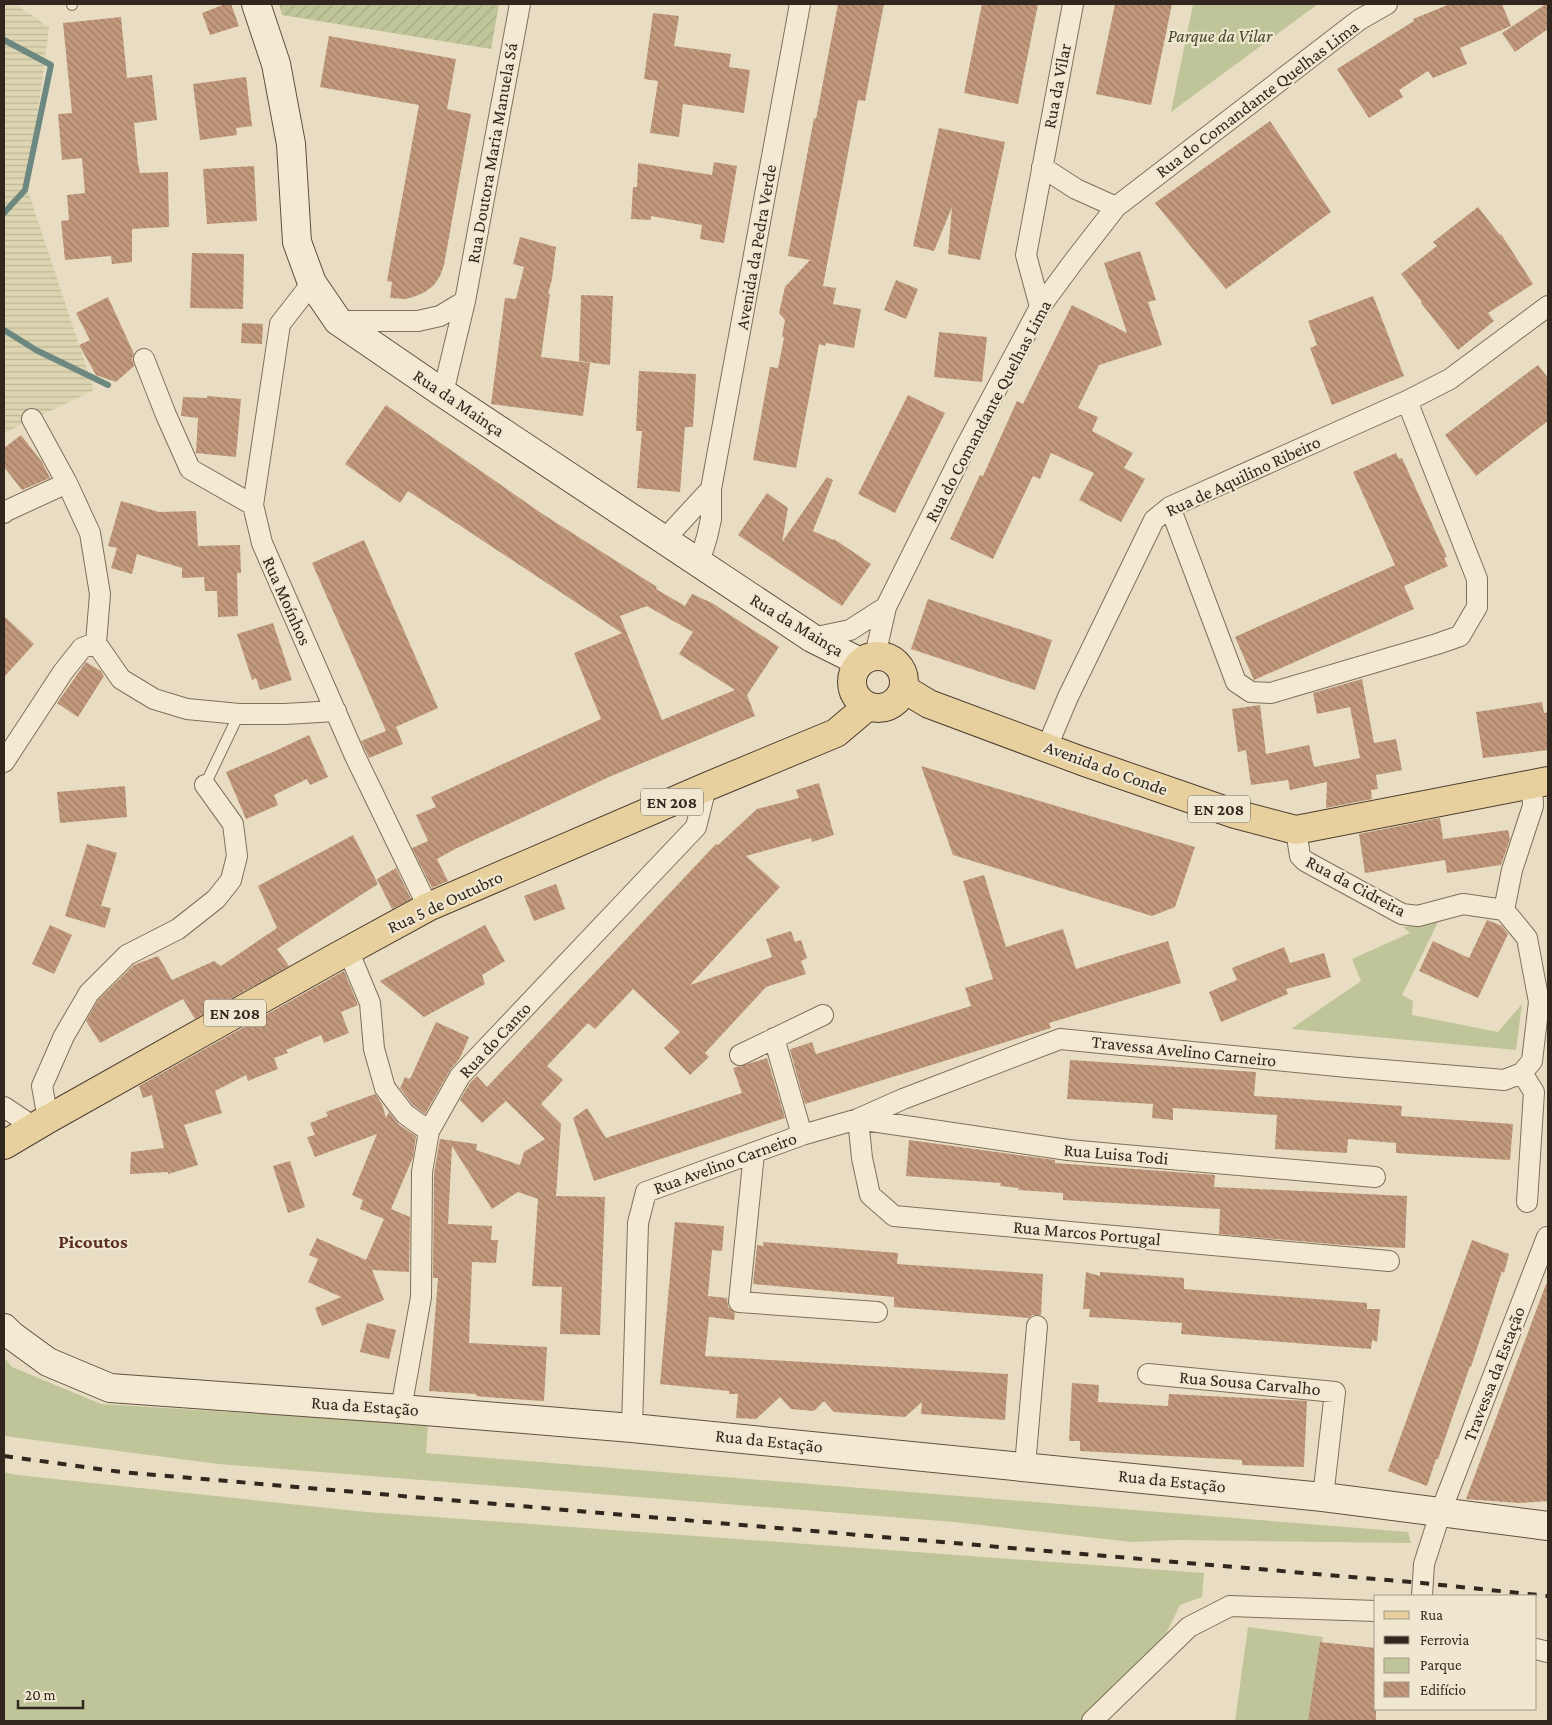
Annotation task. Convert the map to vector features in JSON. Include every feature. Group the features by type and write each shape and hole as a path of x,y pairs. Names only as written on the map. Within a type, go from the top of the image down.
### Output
{"main road":[{"path":"884,656 898,664 905,680 904,689 894,703 886,707 876,708 860,701 854,693 852,677 855,669 868,659 884,656"},
{"name":"Avenida do Conde","path":"904,689 929,704 1082,761 1235,814 1296,830 1540,782"},
{"name":"Rua 5 de Outubro","path":"4,1145 348,950 428,907 836,733 868,706"}],"street":[{"name":"Rua da Mainça","path":"256,4 276,64 291,144 297,242 312,283 338,321 812,638 868,659"},
{"name":"Rua Doutora Maria Manuela Sá","path":"443,393 465,301 520,4"},
{"name":"Avenida da Pedra Verde","path":"698,563 711,519 711,490 800,4"},
{"name":"Rua da Vilar","path":"1040,307 1026,255 1073,4"},
{"name":"Rua do Comandante Quelhas Lima","path":"868,659 886,608 964,450 1040,307 1116,207 1359,20 1387,4"},
{"path":"1042,168 1076,189 1116,207"},
{"name":"Rua Moínhos","path":"312,283 280,324 253,505 262,543 355,756 428,907"},
{"path":"338,321 418,321 440,316 465,301"},
{"name":"Rua de Aquilino Ribeiro","path":"1046,747 1068,697 1154,520 1170,507 1450,380 1548,306"},
{"path":"144,359 190,469 253,505"},
{"path":"1170,507 1236,682 1251,692 1270,693 1460,636 1477,608 1477,579 1407,401"},
{"path":"32,419 67,483 90,533 100,594 96,643 121,679 154,699 187,710 240,714 285,714 336,710"},
{"path":"4,513 6,510 67,483"},
{"path":"664,540 711,490"},
{"path":"812,638 850,630 886,608"},
{"path":"4,762 63,672 82,648 96,643"},
{"path":"1528,1202 1534,1092 1522,1073 1532,1061 1544,1005 1527,938 1504,910 1512,870 1540,782"},
{"path":"4,1107 41,1123 42,1086 64,1036 89,993 127,954 178,930 216,899 231,880 237,856 233,824 205,785"},
{"name":"Rua do Canto","path":"401,1409 421,1297 422,1172 429,1131 460,1076 696,827 706,787"},
{"name":"Rua da Cidreira","path":"1296,830 1300,856 1305,861 1402,914 1418,916 1463,904 1504,910"},
{"path":"348,950 370,1003 374,1049 384,1088 405,1114 429,1131"},
{"path":"740,1055 823,1015"},
{"path":"774,1038 802,1135"},
{"name":"Travessa Avelino Carneiro","path":"858,1119 903,1099 1060,1040 1504,1080 1522,1073"},
{"name":"Rua Avelino Carneiro","path":"632,1428 638,1223 646,1192 802,1135 858,1119"},
{"name":"Rua Luisa Todi","path":"858,1119 1068,1150 1375,1177"},
{"name":"Rua Marcos Portugal","path":"858,1119 862,1158 870,1195 894,1216 1389,1260"},
{"path":"754,1153 739,1302 877,1312"},
{"name":"Travessa da Estação","path":"1422,1595 1424,1564 1441,1511 1547,1237"},
{"path":"1025,1466 1037,1326"},
{"name":"Rua da Estação","path":"4,1328 10,1335 48,1362 110,1388 632,1428 1323,1496 1548,1526"},
{"name":"Rua Sousa Carvalho","path":"1148,1374 1335,1392 1323,1496"},
{"path":"1092,1721 1189,1627 1230,1606 1374,1611"}],"lane":[{"path":"205,785 240,714"}],"shaded area":[{"path":"4,4 15,4 49,27 28,191 94,390 4,433"}],"green space":[{"path":"279,4 499,4 491,49 282,15"},
{"name":"Parque da Vilar","path":"1193,4 1318,4 1171,112"},
{"path":"1438,922 1402,995 1413,1001 1412,1015 1498,1032 1522,1004 1516,1050 1291,1029 1361,981 1352,959 1410,933 1403,927"},
{"path":"4,1357 12,1367 101,1404 428,1424 426,1453 1408,1532 1411,1543 1177,1540 1132,1542 954,1522 218,1464 4,1436"},
{"path":"4,1472 17,1475 366,1512 1204,1573 1202,1597 1180,1605 1164,1638 1083,1721 4,1721"},
{"path":"1248,1627 1323,1637 1312,1721 1235,1721"}],"building":[{"path":"225,4 231,4 239,26 210,35 202,13"},
{"path":"838,4 884,4 865,101 858,100 823,286 836,288 833,304 861,309 854,348 826,343 825,346 819,344 796,468 753,460 770,367 778,368 784,338 782,336 785,320 779,313 785,287 810,260 788,256"},
{"path":"982,4 1038,4 1018,104 964,93"},
{"path":"1115,4 1172,4 1151,105 1096,94"},
{"path":"1450,4 1502,4 1511,26 1460,48 1467,64 1433,78 1428,71 1399,90 1403,97 1369,118 1337,69 1414,21 1413,19"},
{"path":"1548,4 1548,29 1515,52 1502,33"},
{"path":"653,13 679,16 674,46 731,54 729,67 750,70 744,113 683,104 679,137 650,133 658,81 644,79"},
{"path":"121,17 127,78 152,75 157,120 134,123 138,164 140,173 168,172 169,227 132,229 132,262 112,264 111,256 65,260 61,221 69,220 67,195 85,193 82,158 62,160 58,114 72,113 63,23"},
{"path":"329,36 456,59 447,109 471,114 444,265 434,285 416,296 406,299 390,298 392,282 387,281 419,105 320,87"},
{"path":"246,77 252,126 236,128 237,135 200,140 193,84"},
{"path":"1270,121 1331,212 1226,289 1155,203"},
{"path":"939,128 1005,142 980,260 948,254 952,207 934,251 913,246"},
{"path":"714,162 737,166 724,243 700,239 702,225 651,216 651,220 631,219 633,187 637,187 638,163 712,175"},
{"path":"254,166 257,221 207,224 203,169"},
{"path":"1478,207 1501,234 1533,284 1488,313 1494,321 1458,350 1401,274 1437,246 1433,242"},
{"path":"520,237 556,247 548,294 550,294 541,357 590,363 583,416 491,404 505,298 516,299 524,267 513,264"},
{"path":"1140,251 1156,300 1148,302 1162,345 1099,365 1078,408 1098,417 1092,431 1133,453 1124,468 1145,479 1121,522 1079,500 1094,473 1051,453 1040,479 1033,476 993,559 950,539 980,475 983,476 1017,401 1023,404 1072,305 1127,333 1104,263"},
{"path":"192,253 244,254 243,309 190,308"},
{"path":"896,280 918,289 906,319 884,310"},
{"path":"581,295 613,296 610,365 579,361"},
{"path":"1373,296 1404,376 1332,405 1310,348 1317,345 1308,321"},
{"path":"108,297 134,354 132,358 134,366 116,382 96,375 79,345 90,340 76,313"},
{"path":"242,323 263,324 262,344 241,343"},
{"path":"939,332 987,337 982,382 934,377"},
{"path":"1538,365 1548,378 1548,421 1476,476 1445,435"},
{"path":"639,371 696,374 693,427 685,427 680,492 637,488 642,431 636,431"},
{"path":"908,395 945,413 895,513 858,494"},
{"path":"207,396 241,399 236,457 196,453 198,418 181,416 183,397 207,398"},
{"path":"386,405 544,515 657,587 656,589 685,606 692,594 712,603 779,647 747,695 755,716 609,777 455,849 437,859 448,881 432,888 412,848 428,841 416,815 436,807 431,797 601,719 574,653 622,633 408,491 400,503 345,464","holes":["647,606 693,632 679,654 735,690 662,720 620,616"]},
{"path":"21,435 42,462 50,478 22,490 4,467 4,448"},
{"path":"1396,453 1399,459 1402,458 1447,557 1444,558 1448,566 1404,586 1414,609 1254,680 1235,637 1395,565 1353,472"},
{"path":"827,477 833,480 813,531 834,539 871,564 842,606 738,535 767,493 788,508 782,542"},
{"path":"121,501 159,512 196,511 198,546 240,545 241,573 237,573 238,616 218,617 217,591 205,591 204,577 182,578 182,568 137,554 132,574 111,568 117,548 108,546"},
{"path":"364,540 438,708 389,730 396,727 403,744 369,758 361,741 386,731 312,563"},
{"path":"928,599 1052,640 1035,690 911,649"},
{"path":"4,616 34,644 4,677"},
{"path":"273,623 292,680 260,690 256,678 252,680 237,634"},
{"path":"86,662 101,671 104,676 78,717 57,703"},
{"path":"1362,679 1374,743 1396,739 1402,770 1376,775 1378,789 1371,790 1372,799 1326,808 1327,782 1290,790 1288,780 1251,785 1246,750 1238,752 1232,709 1260,705 1266,754 1309,745 1314,767 1360,758 1350,707 1317,714 1313,693"},
{"path":"1542,702 1544,713 1548,712 1548,750 1483,758 1476,712"},
{"path":"309,735 328,777 310,785 307,779 274,795 278,805 246,819 226,772"},
{"path":"921,766 1195,847 1175,907 1152,916 953,855"},
{"path":"819,783 834,835 812,842 811,838 746,856 780,887 690,985 772,957 766,939 791,931 795,942 801,940 807,958 801,961 806,974 766,987 705,1053 709,1057 690,1075 664,1048 680,1032 633,989 595,1029 588,1023 547,1066 563,1080 541,1104 561,1124 556,1196 605,1197 600,1335 560,1334 562,1287 532,1286 538,1199 518,1192 492,1209 452,1146 448,1224 492,1226 491,1240 498,1240 496,1263 472,1262 469,1343 547,1347 544,1401 429,1391 438,1278 433,1278 434,1173 440,1139 477,1144 476,1150 520,1165 524,1152 545,1139 506,1101 482,1123 460,1100 470,1083 477,1076 487,1087 716,844 718,845 757,809 799,798 796,790"},
{"path":"125,786 127,817 60,823 57,792"},
{"path":"1440,818 1443,839 1508,830 1510,839 1501,865 1447,873 1445,860 1365,873 1359,834"},
{"path":"353,835 378,884 277,949 289,966 195,1019 183,999 100,1043 86,1021 98,1000 134,965 158,956 172,980 214,961 221,966 277,928 258,886"},
{"path":"87,844 117,853 101,906 111,908 105,928 65,916"},
{"path":"396,868 411,899 392,909 377,879"},
{"path":"984,875 1006,947 1063,929 1076,969 1168,941 1181,983 1049,1023 1051,1028 805,1104 791,1049 812,1042 816,1054 971,1006 965,988 993,979 963,881"},
{"path":"556,884 565,909 534,921 524,896"},
{"path":"1487,920 1502,926 1508,934 1478,998 1419,971 1433,941 1469,958"},
{"path":"50,925 72,935 54,974 32,964"},
{"path":"485,925 505,961 482,975 485,984 424,1017 380,981"},
{"path":"1284,947 1290,963 1324,953 1331,977 1286,989 1288,994 1221,1022 1209,992 1237,980 1232,968"},
{"path":"344,971 358,1005 341,1012 349,1033 324,1043 321,1035 286,1050 288,1053 274,1058 278,1069 248,1081 246,1075 215,1091 222,1113 184,1125 198,1165 168,1174 168,1172 130,1174 131,1152 164,1148 152,1095 143,1098 139,1086"},
{"path":"436,1022 469,1037 460,1058 450,1070 425,1114 413,1105 400,1088 405,1077 410,1079"},
{"path":"767,1058 785,1118 594,1181 573,1118 587,1108 606,1138 742,1093 733,1068"},
{"path":"1070,1060 1256,1072 1254,1096 1402,1106 1401,1116 1513,1124 1510,1160 1396,1153 1396,1143 1348,1139 1347,1153 1275,1149 1277,1115 1173,1108 1173,1120 1152,1118 1153,1104 1067,1099"},
{"path":"375,1094 382,1104 386,1118 389,1112 398,1124 416,1136 413,1157 391,1209 410,1217 409,1272 372,1270 384,1300 322,1326 315,1308 341,1297 308,1282 318,1259 309,1255 317,1238 366,1260 384,1219 360,1209 363,1200 352,1195 377,1134 315,1157 307,1137 315,1135 310,1123 328,1116 326,1112"},
{"path":"909,1140 1055,1160 1055,1163 1215,1175 1214,1187 1407,1196 1405,1248 1343,1245 1219,1234 1220,1209 1063,1200 1063,1193 1018,1190 1019,1188 1000,1186 1001,1183 906,1176"},
{"path":"290,1161 305,1207 288,1213 273,1166"},
{"path":"675,1222 724,1226 722,1251 712,1250 708,1296 727,1298 728,1307 735,1313 734,1320 709,1317 705,1356 1008,1374 1005,1420 921,1414 922,1402 905,1417 834,1412 824,1401 814,1411 791,1409 780,1397 756,1419 736,1418 738,1394 729,1394 729,1391 660,1384"},
{"path":"1472,1240 1509,1254 1471,1367 1427,1486 1388,1471"},
{"path":"763,1242 898,1253 897,1264 1043,1274 1041,1315 1032,1315 1029,1318 894,1307 894,1297 753,1284 757,1245 764,1246"},
{"path":"1086,1272 1100,1276 1100,1272 1184,1278 1184,1289 1367,1303 1367,1309 1380,1309 1377,1342 1372,1340 1371,1349 1181,1334 1182,1323 1089,1317 1090,1309 1083,1309"},
{"path":"1546,1284 1548,1284 1548,1501 1519,1503 1466,1499"},
{"path":"367,1323 396,1330 389,1359 360,1352"},
{"path":"1072,1383 1099,1385 1098,1402 1168,1406 1169,1394 1307,1401 1304,1467 1242,1465 1242,1460 1080,1451 1080,1441 1069,1441"},
{"path":"1320,1642 1374,1648 1374,1710 1376,1710 1376,1721 1308,1721"}],"waterway":[{"path":"4,40 51,65 25,190 4,213"},
{"path":"4,330 36,350 108,385"}],"railway":[{"path":"4,1456 121,1472 1422,1583 1548,1596"}],"district":[{"name":"Picoutos","path":"93,1241"}]}
